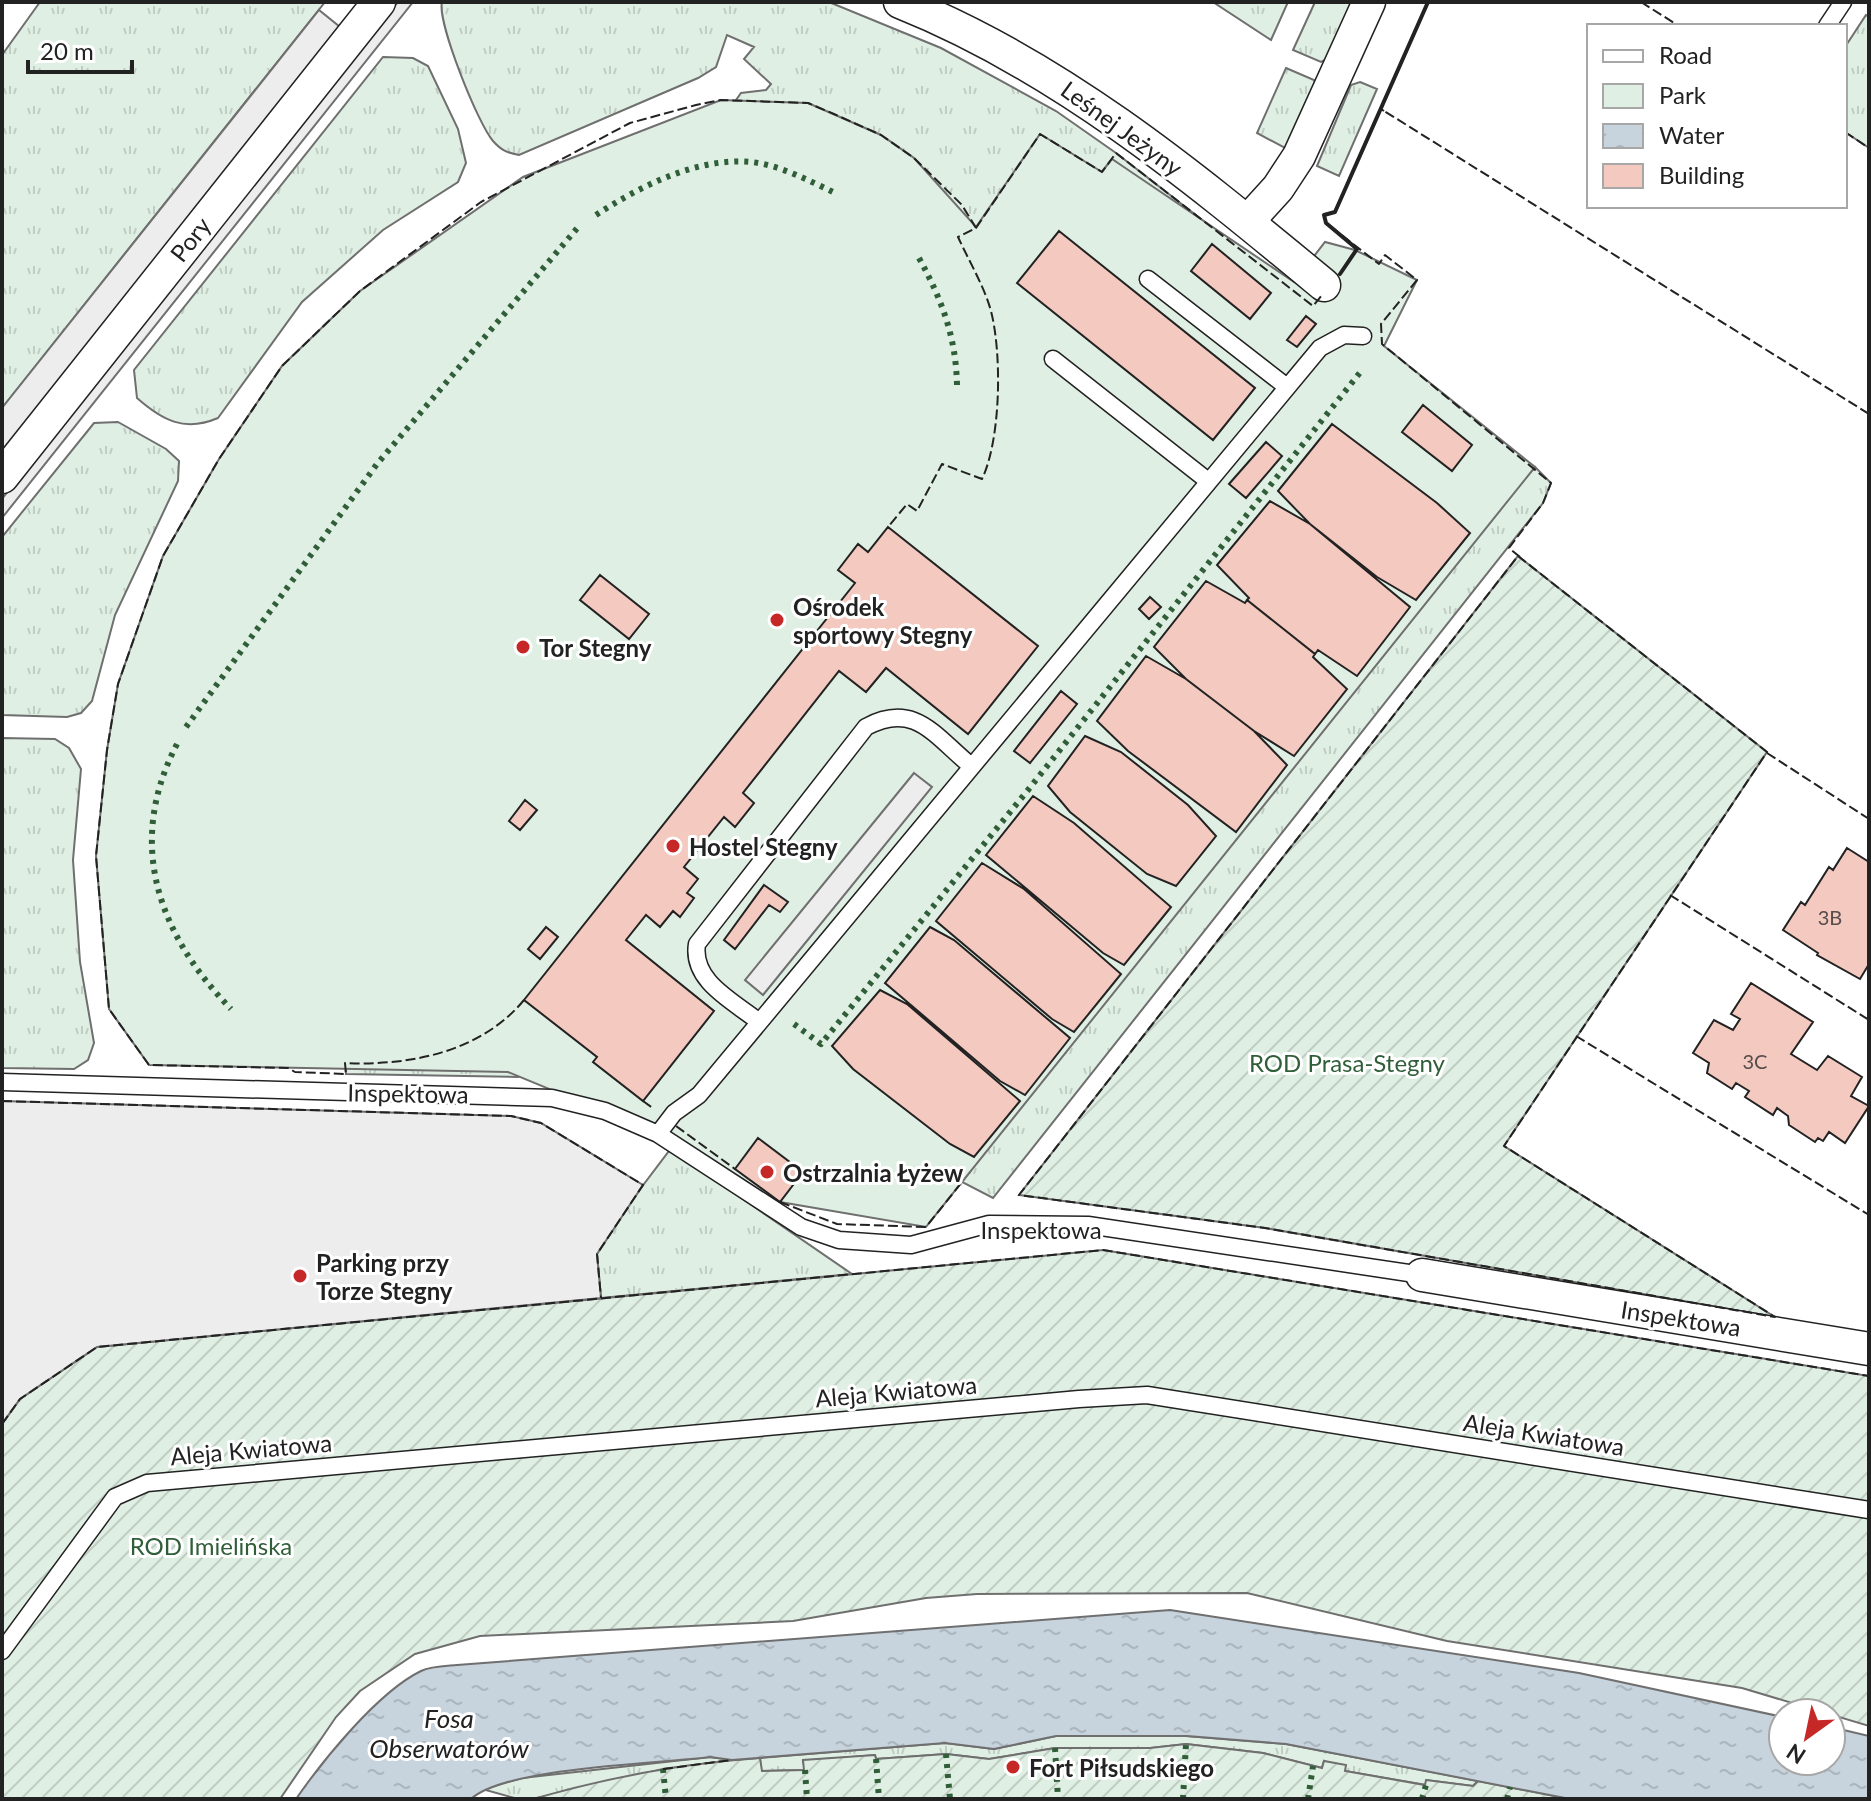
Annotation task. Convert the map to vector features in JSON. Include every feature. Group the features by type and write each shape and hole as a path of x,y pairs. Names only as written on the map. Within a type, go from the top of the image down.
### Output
{"street":[{"name":"Pory","path":"2,477 379,2"},
{"name":"Leśnej Jeżyny","path":"900,2 948,21 1062,84 1248,221 1324,285"},
{"path":"1248,221 1278,188 1299,156 1369,2"},
{"name":"Inspektowa","path":"1422,1275 1869,1349"}],"lane":[{"path":"1828,24 1843,2"},
{"path":"1148,279 1287,387"},
{"path":"658,1134 674,1113 699,1095 1287,387 1332,339 1344,335 1363,336"},
{"path":"1053,359 1208,481"},
{"path":"758,1021 705,978 697,965 697,944 866,727 885,717 909,717 970,765"},
{"name":"Inspektowa","path":"2,1082 552,1098 605,1111 658,1134 801,1227 822,1237 911,1245 989,1224 1088,1225 1422,1275"},
{"name":"Aleja Kwiatowa","path":"2,1651 115,1497 147,1483 1079,1399 1147,1395 1869,1510"}],"green space":[{"path":"40,2 325,2 2,408 2,55"},
{"path":"442,2 829,2 941,48 1056,111 1116,153 1313,306 1112,159 1054,230 972,247 734,134 736,100 741,93 766,90 771,84 744,59 754,47 727,35 716,67 698,78 519,155 508,152 493,141 486,131 469,95 446,30"},
{"path":"1213,2 1288,2 1271,40"},
{"path":"1315,2 1353,2 1327,59 1321,62 1293,50"},
{"path":"1866,15 1869,17 1869,148 1847,133 1847,44"},
{"path":"383,57 413,58 428,66 458,129 466,163 458,182 383,230 302,302 218,418 185,424 156,413 137,398 134,370"},
{"path":"1286,68 1314,80 1317,86 1285,148 1257,133"},
{"path":"1360,82 1377,89 1339,176 1317,166 1351,85"},
{"name":"Ośrodek sportowy Stegny","path":"721,100 808,103 881,135 914,158 976,227 1040,134 1102,172 1112,159 1294,282 1325,242 1355,250 1417,280 1384,346 1535,467 926,1227 780,1202 658,1134 508,1072 149,1065 109,1009 96,856 107,750 118,684 163,556 219,459 282,366 360,291 523,177"},
{"path":"118,422 166,449 179,461 178,481 115,615 92,701 81,713 67,717 2,715 2,537 94,423"},
{"path":"1535,467 1551,483 1543,503 993,1198 962,1182 1173,902"},
{"name":"ROD Prasa-Stegny","path":"1518,556 1767,752 1504,1146 1775,1317 1265,1228 1019,1195"},
{"path":"2,738 55,739 69,748 81,769 73,860 80,962 94,1043 88,1060 74,1069 2,1068"},
{"path":"453,1049 525,1074 518,1077 346,1074 345,1063"},
{"path":"669,1151 852,1274 601,1298 597,1254 616,1221"},
{"name":"ROD Imielińska","path":"1103,1250 1869,1376 1869,1726 1847,1719 1847,1697 1772,1697 1742,1688 1447,1641 1247,1593 977,1594 926,1598 793,1621 480,1636 415,1654 360,1691 336,1717 280,1799 2,1799 2,1424 20,1399 97,1347"},
{"path":"1056,1736 1186,1736 1286,1744 1478,1781 1473,1786 1427,1780 1426,1785 1345,1771 1324,1761 1322,1768 1263,1753 1186,1744 1151,1748 1055,1748 989,1759 946,1754 876,1759 875,1755 803,1761 805,1770 761,1771 760,1758 945,1743 994,1749"},
{"name":"Fort Piłsudskiego","path":"1186,1744 1263,1753 1322,1768 1324,1761 1346,1765 1345,1771 1425,1785 1426,1780 1473,1786 1478,1781 1570,1799 533,1799 646,1772 732,1760 760,1758 762,1771 804,1770 803,1760 875,1755 876,1759 946,1754 989,1759 1055,1748 1150,1748"},
{"path":"710,1757 732,1760 663,1769 533,1799 518,1799 482,1789 522,1778"}],"shaded area":[{"path":"398,2 413,2 2,518 2,499"},
{"path":"319,10 340,27 2,453 2,408"},
{"path":"914,773 932,787 763,995 745,980"},
{"name":"Parking przy Torze Stegny","path":"2,1101 511,1116 541,1123 643,1185 597,1254 601,1298 97,1347 20,1399 2,1424"}],"water":[{"name":"Fosa Obserwatorów","path":"1170,1610 1579,1673 1767,1714 1767,1777 1847,1777 1847,1731 1869,1736 1869,1799 1570,1799 1286,1744 1187,1736 1056,1736 994,1749 945,1743 732,1760 710,1757 584,1769 516,1780 489,1788 471,1799 296,1799 336,1747 387,1694 421,1671 443,1666"}],"building":[{"path":"1059,231 1255,388 1213,440 1017,283"},
{"path":"1212,244 1271,293 1250,319 1191,271"},
{"path":"1306,316 1316,324 1297,347 1287,340"},
{"path":"1423,405 1472,445 1452,471 1402,432"},
{"path":"1332,424 1437,503 1470,533 1416,600 1377,577 1310,524 1278,491"},
{"path":"1266,442 1282,456 1246,498 1229,484"},
{"path":"1270,501 1310,524 1410,607 1357,676 1318,650 1315,654 1247,600 1249,598 1217,565"},
{"path":"888,527 1038,646 968,734 886,668 866,692 839,671 743,793 754,803 735,827 724,817 684,867 698,879 687,893 694,898 680,917 673,911 660,927 646,915 626,940 714,1011 643,1101 593,1062 597,1057 524,1000 855,583 838,570 858,544 868,552"},
{"path":"600,575 649,614 629,639 580,600"},
{"path":"1206,581 1245,603 1247,600 1315,654 1313,657 1347,689 1294,756 1254,731 1186,679 1154,647"},
{"path":"1150,597 1161,607 1149,619 1139,609"},
{"path":"1146,656 1186,679 1254,731 1287,765 1236,832 1128,751 1097,721"},
{"path":"1061,691 1077,704 1030,763 1014,751"},
{"path":"1085,736 1121,752 1188,805 1216,836 1176,886 1147,874 1070,812 1048,786"},
{"path":"1033,796 1074,823 1171,907 1124,965 1103,953 986,855"},
{"path":"525,800 537,810 520,830 509,821"},
{"path":"1847,848 1869,862 1869,964 1860,979 1817,955 1783,930 1801,902 1805,905 1829,867 1833,870"},
{"path":"982,863 1024,889 1121,974 1074,1032 1052,1019 936,921"},
{"path":"764,885 788,902 780,912 769,905 735,949 724,940"},
{"path":"546,927 558,937 540,959 528,949"},
{"path":"930,927 954,940 1070,1038 1025,1095 1000,1081 885,983"},
{"path":"1751,983 1813,1022 1791,1054 1817,1070 1828,1056 1862,1077 1851,1096 1869,1106 1845,1143 1829,1132 1823,1141 1818,1138 1815,1142 1789,1125 1788,1116 1777,1108 1773,1115 1745,1097 1749,1091 1736,1083 1732,1089 1707,1073 1709,1063 1693,1053 1714,1020 1733,1030 1740,1019 1731,1014"},
{"path":"880,990 907,1004 1020,1101 974,1157 950,1144 853,1069 832,1046"},
{"path":"758,1138 803,1172 780,1202 735,1169"}],"hedge":[{"path":"596,215 670,176 711,164 731,162 772,166 833,192"},
{"path":"186,727 377,464 579,226"},
{"path":"919,258 946,319 954,351 957,385"},
{"path":"794,1024 821,1044 1028,790 1362,370"},
{"path":"177,744 162,780 154,816 152,851 157,885 168,918 184,949 205,980 231,1009"},
{"path":"1183,1799 1186,1744"},
{"path":"1055,1748 1058,1799"},
{"path":"946,1754 950,1799"},
{"path":"876,1759 879,1799"},
{"path":"1308,1799 1313,1766"},
{"path":"663,1769 666,1799"},
{"path":"805,1770 807,1799"},
{"path":"1422,1799 1426,1785"},
{"path":"1507,1799 1510,1787"}],"fence":[{"path":"1384,111 1381,109 1428,2"},
{"path":"1641,2 1676,24"},
{"path":"524,1000 507,1018 466,1044 394,1062 345,1063 346,1074 295,1072 288,1068 149,1065 109,1009 96,856 107,750 118,684 163,556 219,459 282,366 360,291 481,202 630,123 721,100 808,103 881,135 914,158 962,205 976,228 958,237 984,292 995,329 998,396 988,462 982,479 942,464 917,511 907,504 888,527"},
{"path":"1520,557 1509,548 1543,503 1551,483 1382,344 1381,324 1417,280 1385,255 1379,264 1326,223 1324,215 1335,212 1381,109 1869,414"},
{"path":"1847,133 1869,148"},
{"path":"976,228 1040,134 1102,172 1116,153 1313,306 1322,295"},
{"path":"1518,556 1767,752 1504,1146 1775,1317 1265,1228 1019,1195 1518,556"},
{"path":"1767,753 1869,819"},
{"path":"1670,895 1869,1020"},
{"path":"1576,1036 1869,1215"},
{"path":"2,1101 511,1116 541,1123 643,1185 597,1254 601,1298"},
{"path":"643,1101 654,1109"},
{"path":"676,1126 735,1169"},
{"path":"780,1202 837,1224 926,1227 962,1182"},
{"path":"2,1424 20,1399 97,1347 1103,1250 1869,1376"},
{"path":"663,1769 732,1760"}],"wall":[{"path":"1340,274 1357,249 1326,223 1324,215 1335,212 1428,2"}],"place":[{"name":"Ośrodek sportowy Stegny","path":"777,620"},
{"name":"Tor Stegny","path":"523,647"},
{"name":"Hostel Stegny","path":"673,846"},
{"name":"Ostrzalnia Łyżew","path":"767,1172"},
{"name":"Parking przy Torze Stegny","path":"300,1276"},
{"name":"Fort Piłsudskiego","path":"1013,1767"}]}
